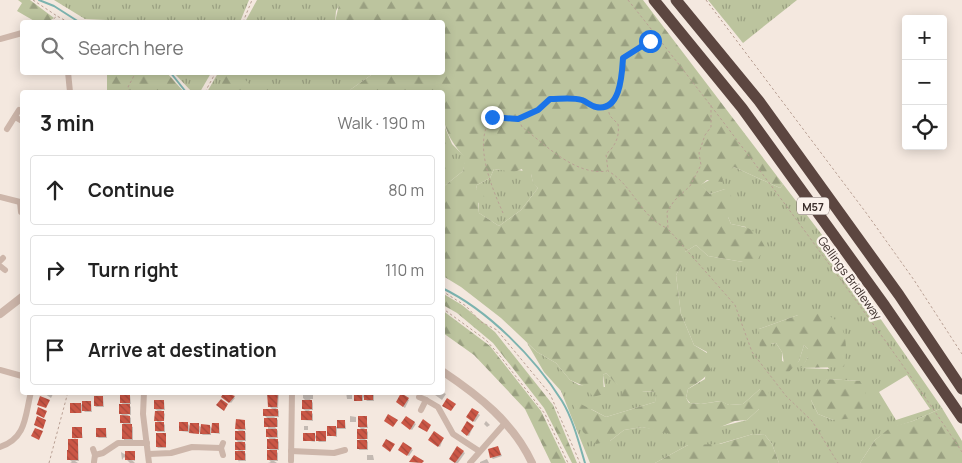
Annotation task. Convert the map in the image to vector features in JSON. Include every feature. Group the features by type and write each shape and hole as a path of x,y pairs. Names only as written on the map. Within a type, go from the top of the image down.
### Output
{"highway":[{"name":"M57","path":"654,0 742,108 886,306 962,418"},
{"name":"M57","path":"676,0 759,101 962,388"}],"street":[{"path":"0,39 20,34"},
{"path":"68,75 70,90"},
{"path":"7,129 17,114 20,118"},
{"path":"0,197 20,202"},
{"path":"0,314 20,299"},
{"path":"0,370 20,375"},
{"path":"445,373 481,398 505,423 532,463"},
{"path":"0,446 16,437 23,427 30,395"},
{"path":"144,395 143,414 149,463"},
{"path":"291,461 292,395"},
{"path":"418,397 438,407 445,424 452,434 479,450"},
{"path":"421,410 426,400"},
{"path":"470,463 479,450 505,423"},
{"path":"94,455 103,453 118,443 147,443"},
{"path":"148,454 171,453 192,447 222,449"},
{"path":"291,451 334,453 346,450"}],"path":[{"path":"34,0 64,20"},
{"path":"244,20 252,0"},
{"name":"Gellings Bridleway","path":"628,0 711,104 919,386 962,452"},
{"path":"706,0 872,221 914,280 962,354"},
{"path":"52,20 57,16"},
{"path":"650,41 653,32"},
{"path":"503,213 485,166 485,125 492,117 518,119 538,110 550,99 582,100 596,107 607,106 619,93 622,82 623,62 628,53 650,41 661,42"},
{"path":"129,90 128,87 134,75"},
{"path":"206,90 214,75"},
{"path":"668,229 667,212 674,201 690,186 701,165 701,146 711,126 711,104"},
{"path":"607,106 610,116 618,124 619,130 612,149 606,154 608,171 625,184 655,224 668,229 735,305 752,352 786,396 812,421 838,463"},
{"path":"518,119 522,126 570,163 597,173 608,171"},
{"path":"445,293 466,306 481,322 497,330 550,394 580,463"},
{"path":"445,310 481,335 500,356 545,414 568,463"},
{"path":"48,463 58,436 67,395"}],"green space":[{"path":"18,0 30,0 54,18 51,20 33,20 17,11 22,3"},
{"path":"54,0 249,0 241,20 85,19"},
{"path":"257,0 340,0 341,2 336,11 335,20 246,20"},
{"path":"340,0 643,0 783,184 780,188 734,167 725,174 722,182 707,180 701,185 710,194 725,189 731,195 732,210 728,217 731,224 752,230 759,236 765,247 758,259 743,262 708,256 696,245 685,252 691,264 681,266 676,275 681,314 694,345 715,358 711,369 702,380 688,389 686,398 689,403 701,404 721,401 729,405 743,404 760,389 768,392 773,400 771,408 759,409 747,420 735,421 696,437 678,436 642,427 624,430 610,441 596,444 583,432 571,399 606,417 655,402 656,392 643,391 634,400 622,397 622,390 606,373 603,375 604,394 593,397 586,387 570,380 556,363 537,352 501,318 461,287 445,277 445,185 463,171 465,158 453,142 446,128 445,90 350,90 371,75 445,75 445,20 335,20","holes":["494,169 514,172 522,169 524,176 531,174 533,183 538,188 521,210 499,226 479,213 478,203 487,199 476,189 477,185 490,178"]},
{"path":"708,0 797,0 743,43"},
{"path":"107,75 169,75 182,90 107,90"},
{"path":"176,75 210,75 201,90 190,90"},
{"path":"217,75 371,75 350,90 208,90"},
{"path":"223,75 241,75 252,87 267,82 275,87 275,90 222,90 220,87"},
{"path":"445,127 452,144 466,158 463,171 445,185"},
{"path":"734,167 780,188 783,184 829,244 942,408 913,421 891,428 875,440 860,463 779,463 772,444 765,435 753,434 712,446 688,445 655,463 590,463 561,391 544,372 527,343 537,352 556,363 570,380 579,385 605,387 603,375 606,373 623,390 657,392 655,402 606,417 591,409 610,441 624,430 642,427 658,430 719,427 747,420 759,409 760,389 743,404 729,405 720,401 701,404 690,403 686,398 688,389 705,379 707,352 694,345 681,314 676,275 685,252 696,245 708,256 743,262 746,227 731,224 728,217 725,189 710,194 700,185","holes":["798,315 829,369 802,368 808,357 808,349 804,345 799,361 793,365 782,361 782,352 776,343 771,344 759,329","907,375 930,409 896,420 879,392","827,379 860,381 833,420 818,414 811,400"]},
{"path":"494,169 527,172 531,174 533,182 538,188 521,210 499,226 479,213 476,189 477,185 490,178"},
{"path":"445,295 462,305 495,332 553,405 577,463 572,463 544,408 493,343 457,313 445,306"},
{"path":"445,312 490,346 541,411 566,463 551,463 525,409 474,355 445,334"},
{"path":"824,314 839,323 845,338 844,367 801,368 808,357 808,349 804,345 799,361 786,375 782,352 776,343 771,344 770,359 767,363 760,357 759,329 798,315"},
{"path":"827,379 860,381 865,391 866,400 857,418 833,420 818,414 811,400 812,388"},
{"path":"942,408 962,441 962,463 860,463 875,440 891,427 913,421"},
{"path":"753,434 765,435 772,444 779,463 655,463 688,445 720,444"}],"building":[{"path":"120,395 130,395 130,403 120,403"},
{"path":"222,395 235,396 229,403 221,397"},
{"path":"267,395 278,395 277,407 268,407"},
{"path":"354,395 362,395 362,401 354,401"},
{"path":"364,395 373,395 373,400 364,400"},
{"path":"400,395 409,398 403,407 396,402"},
{"path":"40,396 50,400 46,408 37,405"},
{"path":"94,396 103,396 103,406 94,406"},
{"path":"447,398 456,404 451,411 442,406"},
{"path":"221,399 228,404 224,411 216,405"},
{"path":"154,400 164,400 164,409 154,409"},
{"path":"302,400 312,400 312,409 302,409"},
{"path":"82,401 91,401 91,411 82,411"},
{"path":"70,403 81,403 81,413 70,413"},
{"path":"119,404 130,404 130,414 119,414"},
{"path":"38,407 47,411 44,418 36,414"},
{"path":"472,408 479,412 473,422 466,417"},
{"path":"263,409 278,409 278,416 263,416"},
{"path":"155,411 164,411 164,421 154,421"},
{"path":"301,411 312,411 312,420 301,420"},
{"path":"388,414 398,420 393,427 384,421"},
{"path":"120,415 130,416 130,423 120,423"},
{"path":"37,416 46,420 43,429 34,425"},
{"path":"358,416 367,416 367,427 358,427"},
{"path":"406,416 415,422 410,430 401,423"},
{"path":"264,418 277,418 277,427 264,427"},
{"path":"236,419 245,420 245,429 235,429"},
{"path":"423,419 431,425 427,432 418,427"},
{"path":"337,420 345,420 345,428 337,428"},
{"path":"467,421 474,426 467,436 461,431"},
{"path":"155,422 164,422 164,431 155,431"},
{"path":"179,422 188,422 188,431 179,431"},
{"path":"190,423 199,423 199,434 189,433"},
{"path":"212,423 219,423 219,433 211,433"},
{"path":"122,424 132,424 132,439 122,439"},
{"path":"201,424 210,425 210,434 200,434"},
{"path":"327,426 336,426 336,436 327,436"},
{"path":"72,427 82,427 82,438 72,438"},
{"path":"35,428 43,431 39,440 31,436"},
{"path":"96,428 106,428 106,437 96,437"},
{"path":"266,429 277,429 277,437 266,437"},
{"path":"357,429 367,429 367,439 357,439"},
{"path":"235,431 245,431 245,440 235,440"},
{"path":"316,431 326,431 326,441 316,441"},
{"path":"434,431 444,438 438,447 428,440"},
{"path":"156,433 166,433 166,447 156,447"},
{"path":"303,433 315,433 315,441 303,441"},
{"path":"68,439 78,439 78,450 68,450"},
{"path":"267,439 278,439 278,449 267,449"},
{"path":"386,439 395,444 390,452 382,446"},
{"path":"357,440 367,440 367,449 357,449"},
{"path":"235,442 245,442 245,450 235,450"},
{"path":"403,442 412,448 407,456 398,450"},
{"path":"457,446 464,451 455,463 449,459"},
{"path":"498,446 501,455 490,458 488,449"},
{"path":"67,450 78,450 78,460 67,460"},
{"path":"267,450 277,450 277,460 267,460"},
{"path":"125,451 135,451 135,460 125,460"},
{"path":"235,451 245,451 245,460 235,460"},
{"path":"414,455 424,461 422,463 409,462"}],"waterway":[{"path":"39,0 54,6 76,20"},
{"path":"172,75 184,90"},
{"path":"445,290 459,297 493,322 538,368 566,408 585,463"}],"route":[{"path":"492,117 507,120 518,119 532,114 550,99 582,100 596,107 607,106 619,93 622,82 623,58 628,53 650,41"}]}
